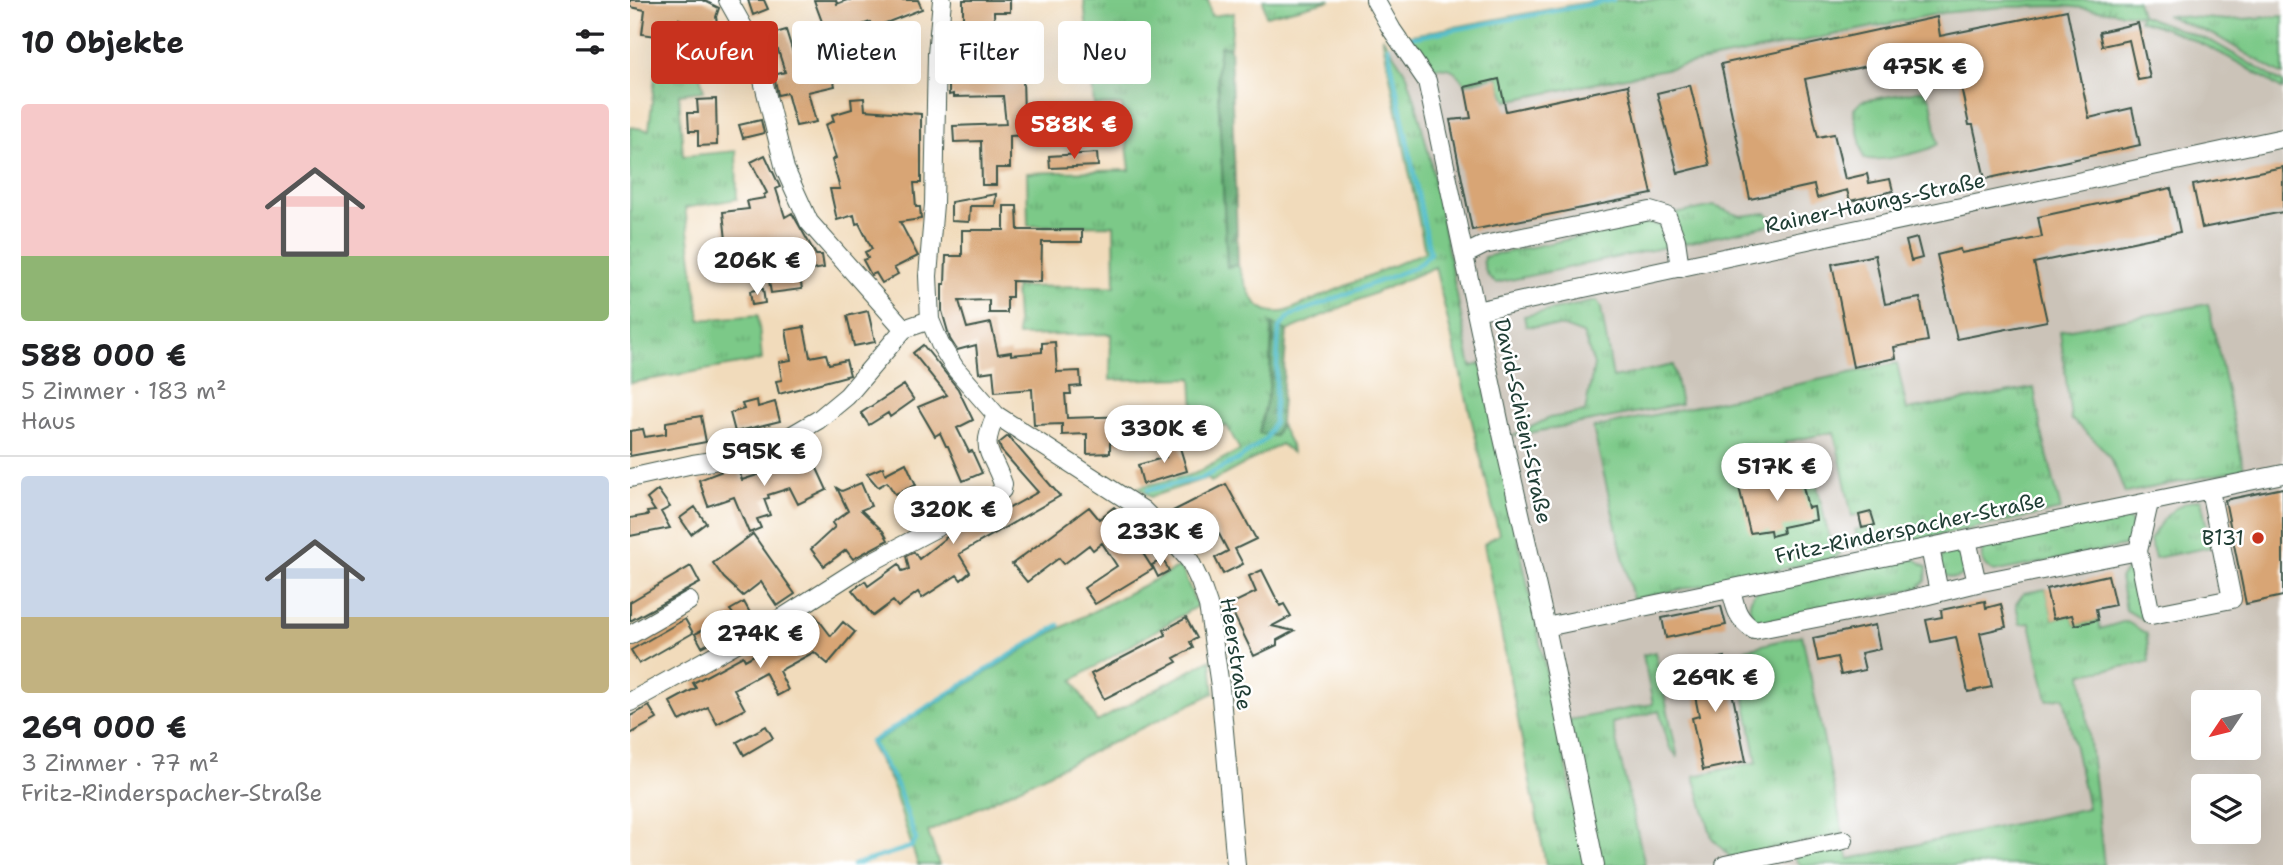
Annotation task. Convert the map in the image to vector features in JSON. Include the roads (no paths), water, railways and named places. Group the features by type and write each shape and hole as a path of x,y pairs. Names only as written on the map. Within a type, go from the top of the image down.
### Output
{"street":[{"path":"728,0 755,48 785,169 809,222 904,328"},
{"path":"630,478 738,457 782,441 818,420 847,396 904,328 930,320 928,276 934,204 937,54 942,0"},
{"name":"David-Schieni-Straße","path":"1375,0 1427,81 1595,865"},
{"name":"Rainer-Haungs-Straße","path":"1476,311 2283,138"},
{"path":"1464,255 1484,245 1650,211 1667,216 1676,240 1680,268"},
{"name":"Heerstraße","path":"930,320 940,344 956,368 996,415 1143,510 1167,534 1195,571 1208,605 1220,685 1236,865"},
{"path":"630,702 782,618 862,567 996,496 1002,490 1003,484 986,447 996,415"},
{"name":"Fritz-Rinderspacher-Straße","path":"1546,627 2283,474"},
{"path":"2149,503 2138,551 2151,615 2232,600 2210,490"},
{"path":"1967,540 1977,583"},
{"path":"1930,548 1939,592"},
{"path":"1731,589 1742,623 1754,630 2138,551"},
{"path":"630,635 689,601"},
{"path":"1726,865 1844,840"}],"waterway":[{"path":"1409,38 1613,0"},
{"path":"1148,490 1202,478 1239,459 1266,439 1274,422 1279,328 1290,316 1413,268 1430,253 1388,47"},
{"path":"853,865 911,847 916,840 897,785 871,742 1059,625"}],"place":[{"name":"B131","path":"2258,538"}]}
